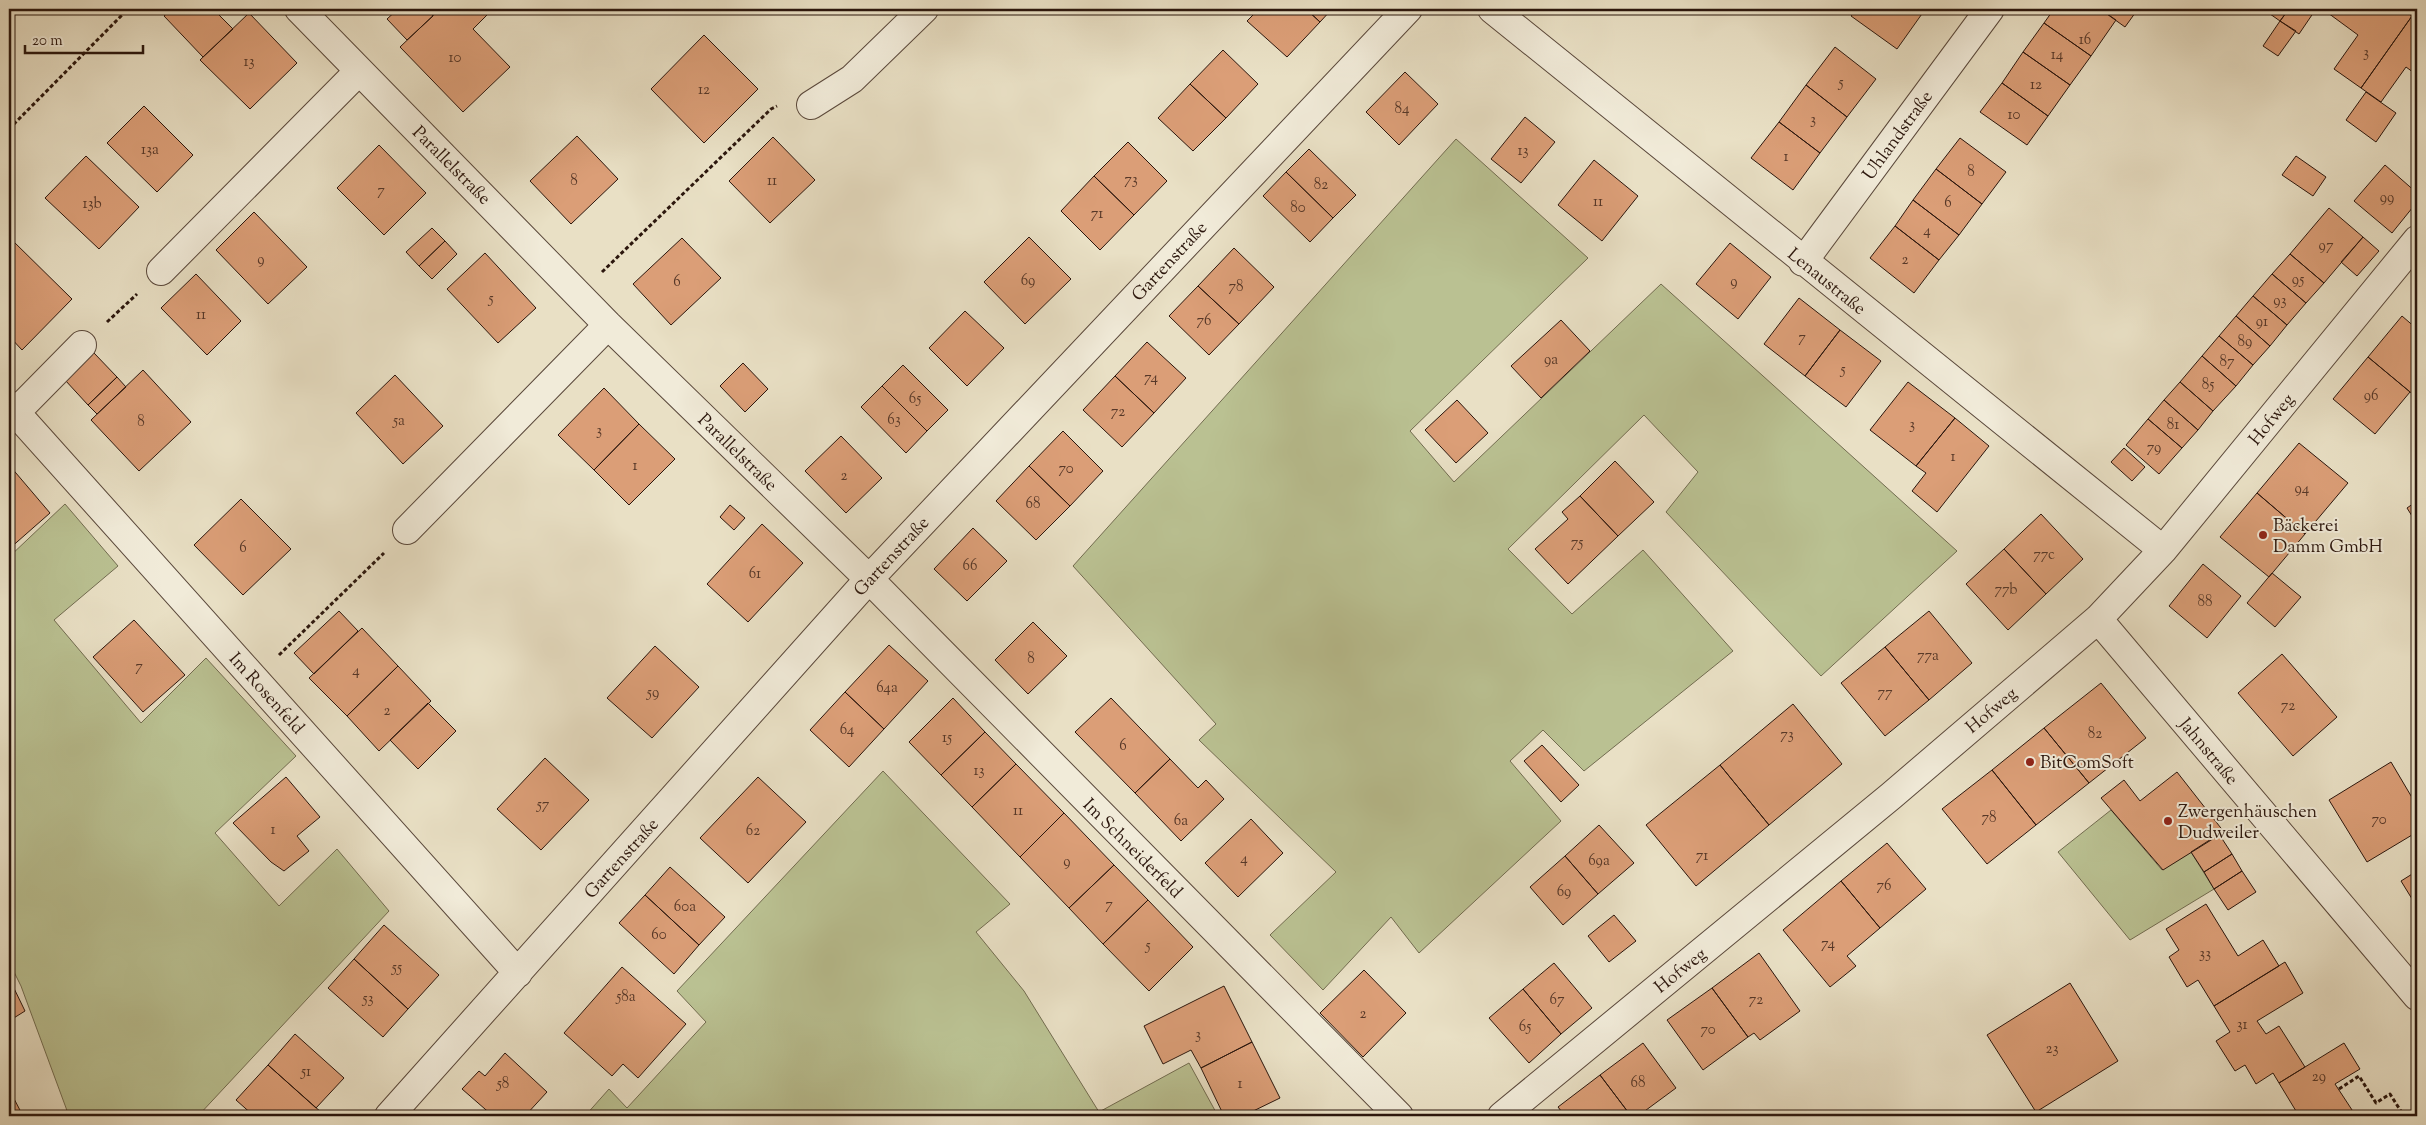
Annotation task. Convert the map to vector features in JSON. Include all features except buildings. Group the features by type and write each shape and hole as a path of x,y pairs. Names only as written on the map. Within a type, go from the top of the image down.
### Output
{"street":[{"name":"Parallelstraße","path":"299,9 608,324 869,579"},
{"path":"811,106 852,79 924,9"},
{"name":"Gartenstraße","path":"389,1116 869,579 1408,9"},
{"name":"Lenaustraße","path":"1492,9 1803,262 2163,550"},
{"name":"Uhlandstraße","path":"1803,262 1990,9"},
{"path":"161,271 359,71"},
{"name":"Hofweg","path":"1502,1116 1861,820 2098,619 2163,550 2417,240"},
{"path":"408,530 608,324"},
{"name":"Im Rosenfeld","path":"82,345 12,408 518,973"},
{"name":"Im Schneiderfeld","path":"869,579 1399,1116"},
{"name":"Jahnstraße","path":"2098,619 2417,996"}],"path":[{"path":"9,130 128,9"},
{"path":"579,294 771,109 788,100 811,106"},
{"path":"82,345 161,271"},
{"path":"254,678 408,530"},
{"path":"2339,1089 2359,1076 2376,1103 2390,1094 2404,1116"}],"green space":[{"path":"1456,139 1588,258 1410,431 1454,482 1661,284 1957,551 1821,676 1666,512 1698,472 1644,415 1508,549 1572,614 1643,550 1733,651 1584,771 1543,730 1510,761 1561,821 1419,953 1391,917 1323,990 1270,935 1336,872 1199,740 1216,724 1073,566"},
{"path":"65,504 118,566 54,620 141,723 206,658 296,756 215,833 279,906 337,849 389,911 198,1116 69,1116 21,986 9,962 9,557"},
{"path":"883,771 1010,904 976,932 1024,991 1099,1112 1189,1063 1218,1116 585,1116 609,1089 627,1108 706,1022 677,991"},
{"path":"2111,810 2162,870 2191,852 2214,889 2130,940 2058,852"}],"place":[{"name":"Bäckerei Damm GmbH","path":"2263,535"},
{"name":"BitComSoft","path":"2030,762"},
{"name":"Zwergenhäuschen Dudweiler","path":"2168,821"}]}
